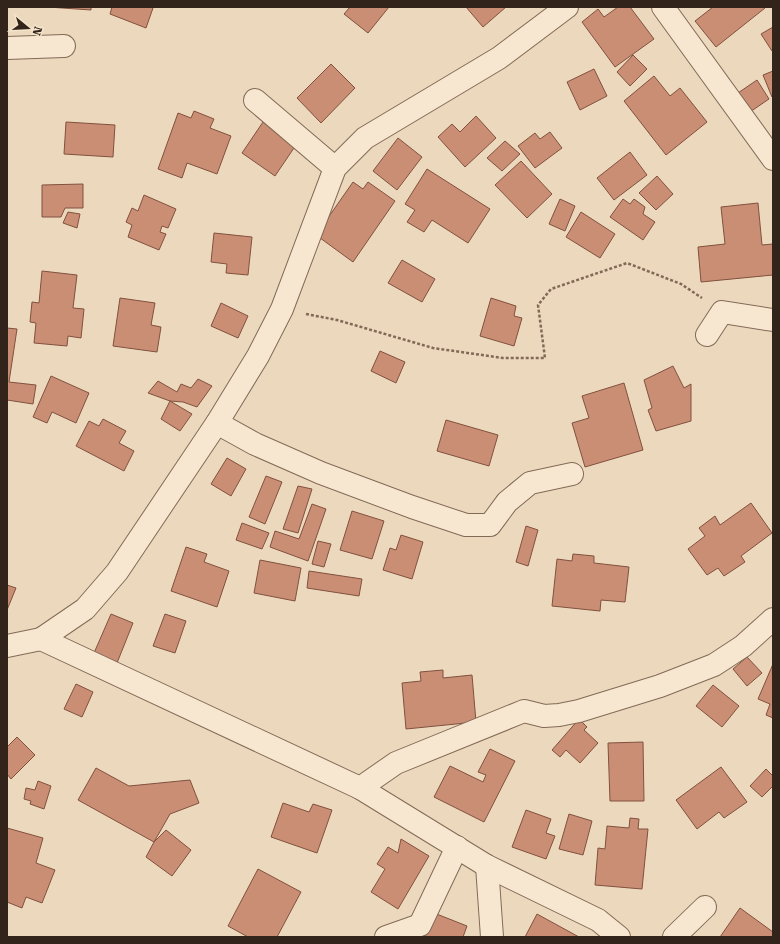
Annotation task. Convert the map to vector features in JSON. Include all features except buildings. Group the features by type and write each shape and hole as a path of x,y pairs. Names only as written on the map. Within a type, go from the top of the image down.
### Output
{"street":[{"path":"7,648 41,639 85,609 117,572 216,423 258,356 282,309 335,168 365,138 499,58 567,7"},
{"path":"663,7 773,159"},
{"path":"7,48 64,46"},
{"path":"255,100 335,168"},
{"path":"707,335 722,312 773,320"},
{"path":"216,423 255,444 321,473 412,507 466,525 490,525 506,502 530,483 572,474"},
{"path":"360,788 396,764 524,711 544,716 579,711 660,686 714,665 743,646 773,619"},
{"path":"41,639 360,788 487,866 598,920 619,937"},
{"path":"386,937 420,925 457,848"},
{"path":"487,866 492,937"},
{"path":"674,937 705,907"}],"path":[{"path":"282,309 337,320 433,348 503,358 545,358 538,304 551,289 627,263 682,284 722,312"}]}
